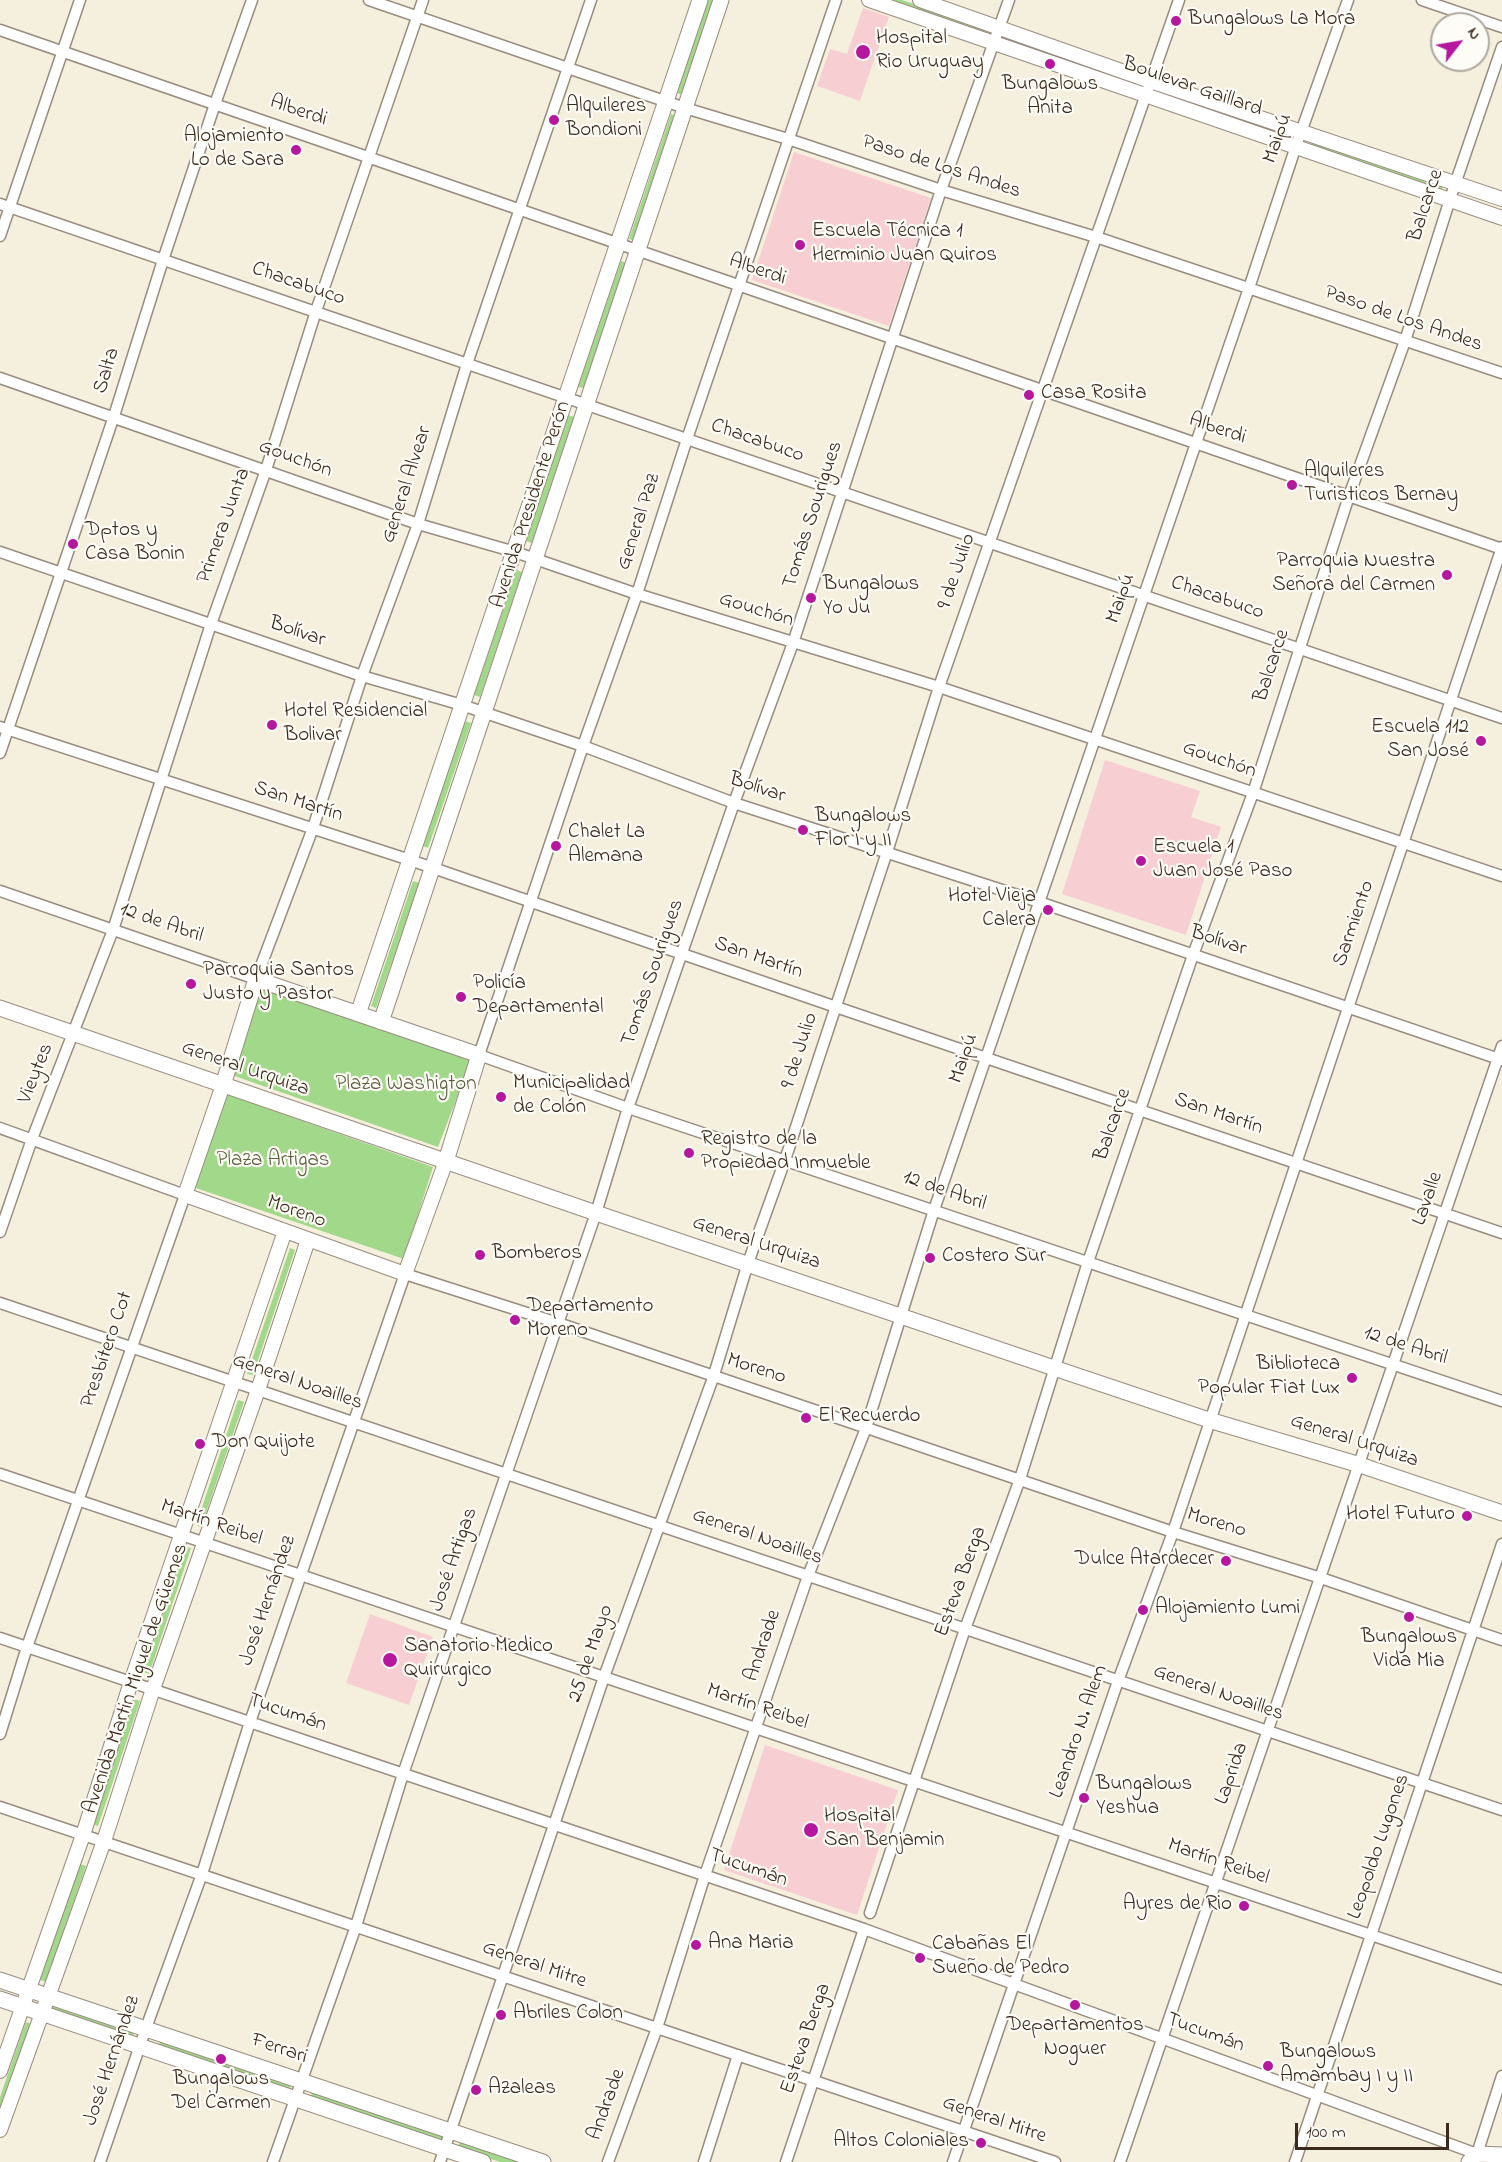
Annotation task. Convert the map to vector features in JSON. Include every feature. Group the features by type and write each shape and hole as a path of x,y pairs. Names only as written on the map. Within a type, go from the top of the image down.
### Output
{"main road":[{"name":"Avenida Presidente Perón","path":"358,1014 700,0"},
{"name":"Avenida Presidente Perón","path":"381,1022 721,0"},
{"name":"12 de Abril","path":"256,979 479,1055"},
{"name":"Presbítero Cot","path":"223,1085 256,979"},
{"name":"General Urquiza","path":"0,1008 1054,1368 1209,1420 1360,1465 1502,1513"},
{"name":"José Hernández","path":"446,1161 479,1055"},
{"name":"Ferrari","path":"0,1980 543,2162"},
{"name":"Ferrari","path":"0,1999 294,2099 442,2156 483,2162"},
{"path":"1473,2159 1502,2155"}],"street":[{"path":"0,236 5,206 80,0"},
{"name":"Salta","path":"0,753 4,729 114,416 163,260 252,0"},
{"name":"Paso de Los Andes","path":"369,0 685,108 1096,237 1502,373"},
{"name":"Primera Junta","path":"113,930 211,624 266,470 316,311 423,0"},
{"name":"General Alvear","path":"256,979 313,828 362,676 418,524 467,364 591,0"},
{"name":"General Paz","path":"479,1055 583,746 637,594 687,439 836,0"},
{"name":"Boulevar Gaillard","path":"869,0 1502,218"},
{"name":"Boulevar Gaillard","path":"920,0 1150,81 1502,199"},
{"name":"Tomás Sourigues","path":"628,1108 734,802 793,643 941,190 1009,0"},
{"name":"9 de Julio","path":"785,1160 939,687 1179,0"},
{"name":"Maipú","path":"934,1210 1250,288 1296,146 1348,0"},
{"path":"1422,0 1502,27"},
{"name":"Alberdi","path":"0,30 1502,548"},
{"name":"Balcarce","path":"1088,1262 1193,955 1253,793 1349,496 1405,341 1449,200 1502,47"},
{"name":"Chacabuco","path":"5,206 1502,718"},
{"name":"Gouchón","path":"0,378 418,524 515,552 637,594 939,687 1502,876"},
{"name":"Sarmiento","path":"1244,1315 1502,548"},
{"name":"Bolívar","path":"0,552 362,676 484,712 734,802 1039,902 1500,1060"},
{"name":"San Martín","path":"4,729 433,867 836,1007 986,1056 1502,1233"},
{"name":"12 de Abril","path":"0,891 256,979"},
{"name":"Vieytes","path":"0,1232 32,1139 113,930"},
{"name":"Lavalle","path":"1394,1365 1500,1060 1502,1046"},
{"name":"12 de Abril","path":"479,1055 628,1108 1502,1401"},
{"name":"Presbítero Cot","path":"0,1734 27,1647 223,1085"},
{"name":"José Artigas","path":"273,2162 356,1926 403,1773 596,1213 628,1108"},
{"name":"Moreno","path":"0,1128 405,1274 558,1323 713,1378 1502,1640"},
{"name":"25 de Mayo","path":"442,2156 604,1677 713,1378 748,1263 785,1160"},
{"name":"José Hernández","path":"100,2162 202,1874 250,1722 353,1422 446,1161"},
{"name":"Andrade","path":"608,2162 657,2028 705,1875 808,1576 866,1428 934,1210"},
{"name":"Avenida Martin Miguel de Güemes","path":"0,2071 83,1835 131,1682 285,1231"},
{"name":"Avenida Martin Miguel de Güemes","path":"0,2130 104,1842 153,1689 308,1240"},
{"name":"Esteva Berga","path":"870,1913 965,1629 1020,1479 1088,1262"},
{"name":"General Noailles","path":"0,1303 1502,1810"},
{"name":"Leandro N. Alem","path":"953,2162 1118,1681 1173,1532 1244,1315"},
{"name":"Laprida","path":"1120,2162 1394,1365"},
{"name":"Martín Reibel","path":"0,1474 1502,1979"},
{"name":"Leopoldo Lugones","path":"1295,2162 1502,1544"},
{"name":"Tucumán","path":"0,1638 864,1929 1317,2096 1473,2159"},
{"name":"General Mitre","path":"0,1807 1055,2162"},
{"name":"Esteva Berga","path":"786,2162 864,1929"},
{"path":"704,2162 738,2055"},
{"path":"1473,2159 1502,2076"}],"shaded area":[{"name":"Hospital Rio Uruguay","path":"863,8 889,17 860,101 817,86 830,49 847,54"},
{"path":"794,152 931,198 889,326 752,280"},
{"name":"Escuela 1 Juan José Paso","path":"1105,760 1200,791 1191,817 1221,827 1186,935 1062,894"},
{"name":"Sanatorio Medico Quirurgico","path":"370,1614 433,1637 409,1705 346,1683"},
{"name":"Hospital San Benjamin","path":"765,1745 898,1790 857,1915 724,1870"}],"green space":[{"path":"708,0 715,0 683,95 677,93"},
{"path":"875,0 902,0 986,28 983,36"},
{"path":"1010,38 1141,81 1138,89 1007,46"},
{"path":"1161,88 1292,132 1289,140 1158,96"},
{"path":"671,114 677,116 635,241 629,239"},
{"path":"1312,141 1443,185 1441,193 1310,149"},
{"path":"621,261 626,263 584,388 578,387"},
{"path":"568,415 574,417 532,543 526,541"},
{"path":"517,570 522,572 480,697 474,695"},
{"path":"465,721 471,723 428,848 423,846"},
{"path":"413,881 419,883 376,1008 371,1006"},
{"name":"Plaza Washigton","path":"260,989 472,1058 438,1147 229,1074"},
{"name":"Plaza Artigas","path":"226,1094 433,1167 404,1259 193,1187"},
{"path":"290,1248 295,1250 253,1375 247,1374"},
{"path":"238,1400 244,1402 201,1527 196,1525"},
{"path":"186,1547 191,1548 149,1674 143,1672"},
{"path":"134,1699 140,1701 98,1826 92,1824"},
{"path":"80,1864 86,1866 46,1982 40,1980"},
{"path":"53,2003 135,2030 132,2038 50,2011"},
{"path":"26,2022 32,2024 0,2115 0,2097"},
{"path":"161,2039 292,2083 289,2091 158,2047"},
{"path":"312,2091 443,2135 440,2143 310,2099"},
{"path":"460,2140 526,2162 500,2162 458,2148"}],"place":[{"name":"Bungalows La Mora","path":"1176,21"},
{"name":"Hospital Rio Uruguay","path":"863,52"},
{"name":"Bungalows Anita","path":"1050,64"},
{"name":"Alquileres Bondioni","path":"554,120"},
{"name":"Alojamiento Lo de Sara","path":"296,150"},
{"name":"Escuela Técnica 1 Herminio Juan Quiros","path":"800,245"},
{"name":"Casa Rosita","path":"1029,395"},
{"name":"Alquileres Turisticos Bernay","path":"1292,485"},
{"name":"Dptos y Casa Bonin","path":"73,544"},
{"name":"Parroquia Nuestra Señora del Carmen","path":"1447,575"},
{"name":"Bungalows Yo Ju","path":"811,598"},
{"name":"Hotel Residencial Bolivar","path":"272,725"},
{"name":"Escuela 112 San José","path":"1481,741"},
{"name":"Bungalows Flor I y II","path":"803,830"},
{"name":"Chalet La Alemana","path":"556,846"},
{"name":"Escuela 1 Juan José Paso","path":"1141,861"},
{"name":"Hotel Vieja Calera","path":"1048,910"},
{"name":"Parroquia Santos Justo y Pastor","path":"191,984"},
{"name":"Policía Departamental","path":"461,997"},
{"name":"Municipalidad de Colón","path":"501,1097"},
{"name":"Registro de la Propiedad Inmueble","path":"689,1153"},
{"name":"Bomberos","path":"480,1255"},
{"name":"Costero Sur","path":"930,1258"},
{"name":"Departamento Moreno","path":"515,1320"},
{"name":"Biblioteca Popular Fiat Lux","path":"1352,1378"},
{"name":"El Recuerdo","path":"806,1418"},
{"name":"Don Quijote","path":"200,1444"},
{"name":"Hotel Futuro","path":"1467,1516"},
{"name":"Dulce Atardecer","path":"1226,1561"},
{"name":"Alojamiento Lumi","path":"1143,1610"},
{"name":"Bungalows Vida Mia","path":"1409,1617"},
{"name":"Sanatorio Medico Quirurgico","path":"390,1660"},
{"name":"Bungalows Yeshua","path":"1084,1798"},
{"name":"Hospital San Benjamin","path":"811,1830"},
{"name":"Ayres de Rio","path":"1244,1906"},
{"name":"Ana Maria","path":"696,1945"},
{"name":"Cabañas El Sueño de Pedro","path":"920,1958"},
{"name":"Departamentos Noguer","path":"1075,2005"},
{"name":"Abriles Colon","path":"501,2015"},
{"name":"Bungalows Del Carmen","path":"221,2059"},
{"name":"Bungalows Amambay I y II","path":"1268,2066"},
{"name":"Azaleas","path":"476,2090"},
{"name":"Altos Coloniales","path":"981,2143"}]}
